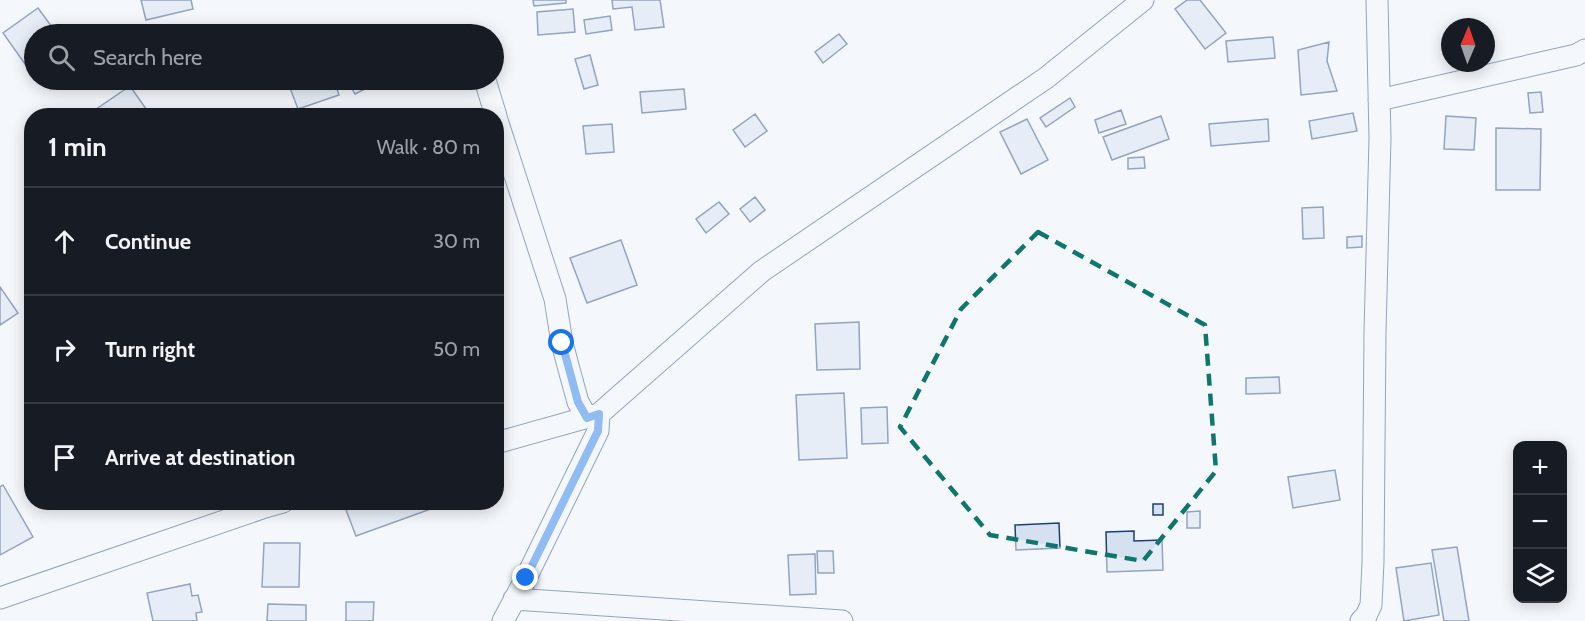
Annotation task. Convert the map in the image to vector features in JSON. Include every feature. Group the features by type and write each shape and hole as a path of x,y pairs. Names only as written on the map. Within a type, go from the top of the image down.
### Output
{"street":[{"path":"504,441 593,416 762,271 1046,78 1143,0"},
{"path":"1361,621 1371,605 1380,138 1377,0"},
{"path":"1379,100 1576,55 1585,50"},
{"path":"488,90 494,108"},
{"path":"503,621 598,431 593,416 578,402 562,343 555,299 504,141"},
{"path":"0,598 256,510"},
{"path":"514,599 842,621"}],"highlighted area":[{"path":"1038,232 1205,325 1216,471 1143,561 990,535 900,427 961,309"}],"building":[{"path":"141,0 191,0 193,9 146,20"},
{"path":"533,0 566,0 566,3 534,6"},
{"path":"612,0 660,0 664,27 635,30 632,7 613,9"},
{"path":"1187,0 1200,0 1226,33 1205,49 1175,9"},
{"path":"38,8 50,24 24,24 24,63 3,33"},
{"path":"573,9 575,32 538,35 537,12"},
{"path":"610,16 612,30 586,34 584,20"},
{"path":"839,34 847,44 823,63 815,52"},
{"path":"1273,37 1275,58 1228,62 1226,41"},
{"path":"1329,42 1327,61 1337,91 1301,95 1298,50"},
{"path":"590,55 598,85 584,89 575,59"},
{"path":"684,89 686,109 642,113 640,92"},
{"path":"124,90 133,90 145,108 98,108"},
{"path":"291,90 337,90 339,95 298,108"},
{"path":"1541,92 1543,112 1530,113 1528,93"},
{"path":"1070,98 1075,107 1046,127 1040,118"},
{"path":"1121,110 1126,124 1099,133 1095,120"},
{"path":"1353,113 1357,131 1312,139 1309,121"},
{"path":"755,114 767,131 745,147 733,130"},
{"path":"1161,116 1169,139 1112,160 1103,137"},
{"path":"1446,116 1476,118 1474,150 1444,149"},
{"path":"1027,119 1048,160 1021,174 1000,132"},
{"path":"1268,119 1269,141 1211,146 1209,124"},
{"path":"612,124 614,152 586,154 583,126"},
{"path":"1496,128 1541,129 1540,190 1496,190"},
{"path":"1144,157 1145,168 1128,169 1128,158"},
{"path":"755,197 765,210 750,222 740,209"},
{"path":"719,202 729,214 706,233 696,219"},
{"path":"1323,207 1324,238 1303,239 1302,208"},
{"path":"1362,236 1362,247 1347,248 1347,237"},
{"path":"621,240 637,285 587,303 570,258"},
{"path":"0,287 18,313 0,325"},
{"path":"859,322 860,369 817,370 815,324"},
{"path":"1279,377 1280,393 1246,394 1246,378"},
{"path":"844,393 847,458 799,460 796,395"},
{"path":"887,407 888,443 862,444 861,408"},
{"path":"1335,470 1340,500 1293,508 1288,477"},
{"path":"3,485 33,537 0,555 0,487"},
{"path":"1153,504 1163,504 1163,515 1153,515"},
{"path":"346,510 428,510 356,536"},
{"path":"1200,511 1200,528 1187,528 1187,512"},
{"path":"1059,523 1060,548 1016,550 1015,525"},
{"path":"1134,531 1134,541 1162,540 1163,570 1107,572 1106,532"},
{"path":"264,543 300,543 299,587 262,587"},
{"path":"1457,547 1469,621 1444,621 1432,550"},
{"path":"817,551 833,551 834,573 818,573"},
{"path":"815,554 816,594 790,595 788,555"},
{"path":"1431,563 1439,615 1404,621 1396,568"},
{"path":"190,584 192,596 198,595 202,612 196,613 197,621 153,621 147,593"},
{"path":"346,602 374,602 373,621 346,621"},
{"path":"268,604 306,605 306,621 267,621"}],"route":[{"path":"526,578 598,431 599,414 587,418 578,402 562,343"}]}
